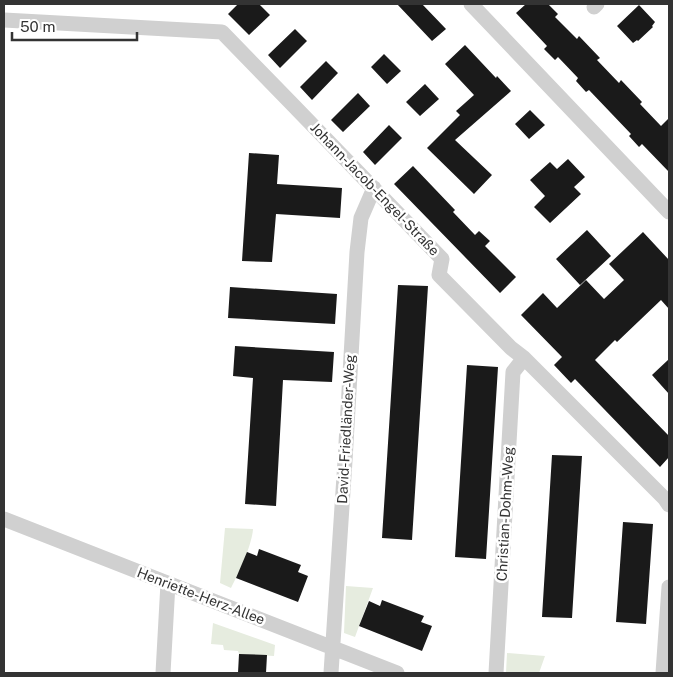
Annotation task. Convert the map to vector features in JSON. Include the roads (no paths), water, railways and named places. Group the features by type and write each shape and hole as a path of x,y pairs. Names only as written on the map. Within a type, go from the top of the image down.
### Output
{"street":[{"path":"471,4 669,212"},
{"name":"Johann-Jacob-Engel-Straße","path":"4,20 222,32 442,260 440,275 511,348 524,358 602,434 669,505"},
{"name":"David-Friedländer-Weg","path":"331,673 357,252 361,218 374,188"},
{"name":"Christian-Dohm-Weg","path":"496,673 513,372 524,358"},
{"name":"Henriette-Herz-Allee","path":"4,519 397,673"},
{"path":"163,673 168,583"},
{"path":"664,673 669,587"}]}
